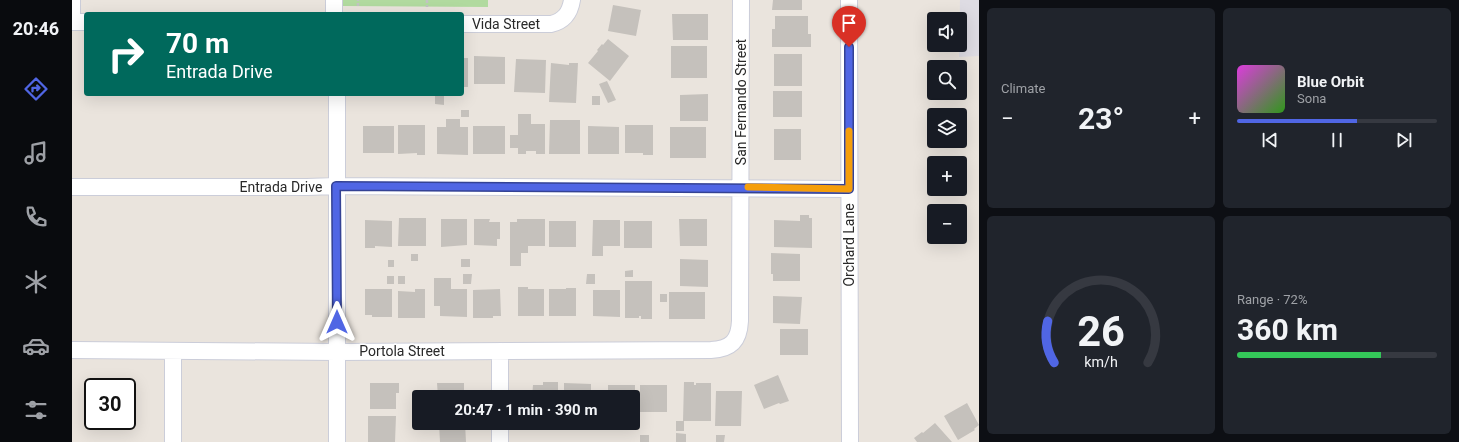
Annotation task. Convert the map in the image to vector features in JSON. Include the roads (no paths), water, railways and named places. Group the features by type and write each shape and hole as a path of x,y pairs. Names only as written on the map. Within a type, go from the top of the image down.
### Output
{"street":[{"path":"72,0 72,22 84,22"},
{"path":"334,0 334,12"},
{"name":"Vida Street","path":"464,24 551,24 565,18 570,9 572,0"},
{"name":"San Fernando Street","path":"731,344 737,338 740,330 741,0"},
{"name":"Orchard Lane","path":"849,0 850,442"},
{"path":"336,96 337,442"},
{"name":"Entrada Drive","path":"72,186 740,187 849,189"},
{"name":"Portola Street","path":"72,350 173,352 337,352 711,350 722,349 731,344"},
{"path":"500,351 500,390"},
{"path":"173,352 173,442"},
{"path":"500,430 500,442"}]}
